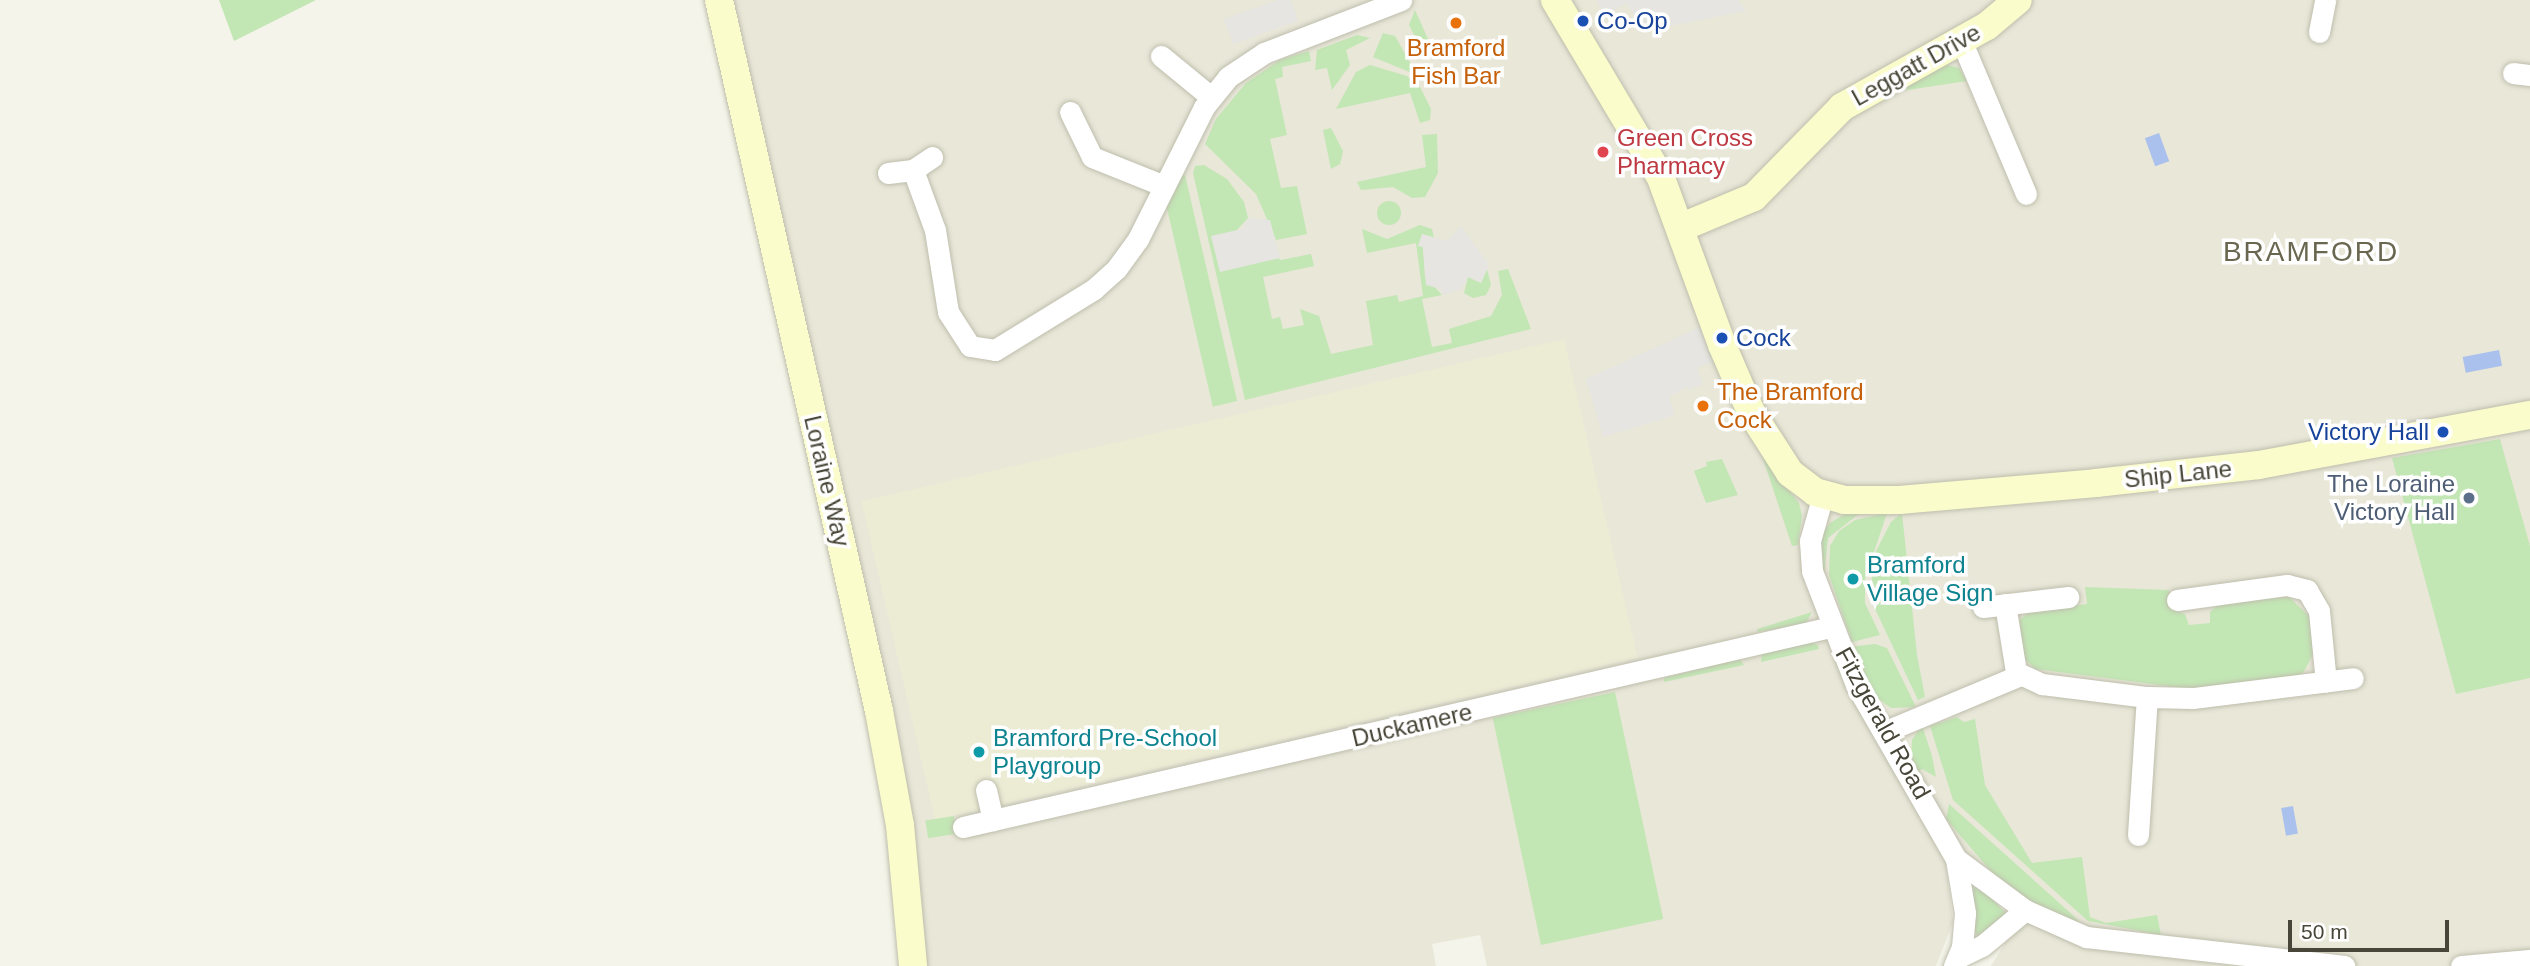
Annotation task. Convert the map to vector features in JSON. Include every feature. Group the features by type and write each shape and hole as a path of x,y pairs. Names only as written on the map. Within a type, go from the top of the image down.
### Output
{"main road":[{"name":"Loraine Way","path":"719,0 879,710 900,825 913,966"},
{"path":"1555,0 1642,142 1682,227 1722,345 1751,412 1790,473 1823,495"},
{"name":"Leggatt Drive","path":"1682,227 1754,197 1842,107 1961,40 2018,0"},
{"name":"Ship Lane","path":"1823,495 1899,500 2259,465 2530,415"}],"street":[{"path":"913,170 935,230 948,313 966,342 983,351 1010,342 1117,268 1211,97 1228,77 1264,53 1401,0"},
{"path":"2319,32 2325,0"},
{"path":"1961,40 2026,194"},
{"path":"1161,56 1211,97"},
{"path":"1070,112 1092,157 1164,186"},
{"path":"888,173 913,170 932,157"},
{"name":"Fitzgerald Road","path":"1823,495 1809,556 1831,627 1884,732 1956,859 1965,913 1957,961"},
{"path":"2177,600 2287,585 2307,590 2319,611 2326,681"},
{"path":"1983,607 2068,597"},
{"path":"2006,604 2018,676"},
{"name":"Duckamere","path":"963,827 1831,627"},
{"path":"1884,732 2018,676 2042,684 2147,697 2220,696 2353,678"},
{"path":"2138,835 2147,697"},
{"path":"986,790 993,820"},
{"path":"1956,859 2025,910 2086,937 2165,957 2344,966"},
{"path":"1957,961 1982,946 2025,910"},
{"path":"2461,966 2530,960"}],"shaded area":[{"path":"719,0 2530,0 2530,966 1991,966 2025,910 1956,860 1946,865 1953,922 1936,966 1487,966 1480,935 1432,944 1436,966 913,966 906,884"},
{"path":"1278,0 1291,0 1298,21 1233,44 1224,19"},
{"path":"1596,0 1738,0 1746,11 1644,31 1627,3 1605,15"},
{"path":"1248,218 1270,220 1280,258 1220,272 1211,236 1242,229"},
{"path":"1461,226 1489,265 1481,283 1468,277 1461,290 1442,295 1441,289 1426,285 1423,247 1418,246 1422,234 1447,241"},
{"path":"1705,325 1715,361 1697,367 1703,386 1691,387 1689,391 1687,387 1669,397 1675,415 1603,437 1586,379"},
{"path":"1564,339 1638,658 935,820 861,501"}],"green space":[{"path":"219,0 316,0 234,41"},
{"path":"1415,10 1428,39 1420,47 1409,25"},
{"path":"1383,33 1395,36 1417,75 1373,57"},
{"path":"1357,35 1370,38 1346,50 1350,65 1332,90 1327,68 1315,70 1317,50"},
{"path":"1309,51 1311,61 1282,67 1283,77 1275,79 1287,135 1270,139 1281,188 1297,186 1307,234 1276,240 1256,194 1205,144 1216,119 1246,83 1280,60"},
{"path":"1943,64 1959,68 1967,81 1894,92"},
{"path":"1370,65 1407,76 1420,87 1431,109 1430,120 1420,123 1410,93 1336,109 1356,72"},
{"path":"1331,128 1343,151 1340,164 1331,169 1323,130"},
{"path":"1437,134 1438,173 1425,197 1412,198 1393,187 1361,190 1357,182 1426,167 1422,135"},
{"path":"1204,165 1227,179 1244,202 1248,218 1236,231 1281,260 1311,254 1314,266 1263,277 1272,319 1280,317 1283,329 1304,325 1300,309 1319,316 1331,354 1373,345 1366,301 1397,295 1399,302 1423,296 1416,243 1367,253 1362,229 1387,239 1420,225 1432,229 1434,238 1422,234 1425,277 1442,295 1422,299 1432,347 1452,343 1449,329 1491,316 1502,295 1498,271 1508,269 1531,329 1245,400 1193,173 1195,166"},
{"path":"1185,175 1237,401 1213,407 1161,181"},
{"path":"1389,201 1398,204 1401,213 1398,222 1389,225 1380,222 1377,213 1380,204"},
{"path":"1487,269 1491,285 1486,295 1473,298 1464,293 1468,277 1481,283"},
{"path":"2500,439 2530,546 2530,678 2456,694 2392,458"},
{"path":"1762,456 1799,503 1802,516 1798,545 1792,546"},
{"path":"1722,459 1738,495 1706,503 1694,471 1707,466 1706,462"},
{"path":"1848,512 1860,513 1828,538 1824,576 1817,556 1821,536 1830,523"},
{"path":"1887,513 1865,579 1865,603 1880,635 1852,642 1829,575 1830,546 1839,531 1855,520"},
{"path":"1902,513 1917,655 1925,697 1918,700 1869,596 1876,551 1891,522"},
{"path":"2085,587 2169,590 2172,610 2185,614 2189,625 2210,623 2210,612 2220,603 2289,597 2310,617 2315,651 2302,675 2258,684 2183,688 2035,669 2024,658 2019,620 2031,611 2087,604"},
{"path":"1812,612 1806,623 1758,632 1757,629"},
{"path":"1809,642 1818,645 1819,649 1761,662 1762,654"},
{"path":"1875,644 1887,648 1916,707 1891,708 1872,694 1849,647"},
{"path":"1740,659 1744,665 1664,682 1664,678"},
{"path":"1615,692 1663,919 1541,945 1493,718"},
{"path":"1957,717 1964,722 1975,719 1985,785 2032,863 2082,857 2090,917 2106,923 2157,915 2161,935 2088,921 1953,800 1930,726"},
{"path":"1922,725 1936,777 1922,769 1918,772 1911,759 1912,740"},
{"path":"1949,804 2082,926 2041,909 1996,877 1946,819"},
{"path":"954,816 957,834 928,838 925,821"},
{"path":"1978,885 2007,914 1979,937 1973,931 1972,890"}],"water":[{"path":"2159,133 2169,161 2155,166 2145,138"},
{"path":"2499,350 2502,366 2466,373 2463,357"},
{"path":"2293,806 2298,834 2286,836 2281,808"}],"place":[{"name":"Co-Op","path":"1583,21"},
{"name":"Bramford Fish Bar","path":"1456,23"},
{"name":"Green Cross Pharmacy","path":"1603,152"},
{"name":"Cock","path":"1722,338"},
{"name":"The Bramford Cock","path":"1703,406"},
{"name":"Victory Hall","path":"2443,432"},
{"name":"The Loraine Victory Hall","path":"2469,498"},
{"name":"Bramford Village Sign","path":"1853,579"},
{"name":"Bramford Pre-School Playgroup","path":"979,752"}],"district":[{"name":"BRAMFORD","path":"2311,252"}]}
